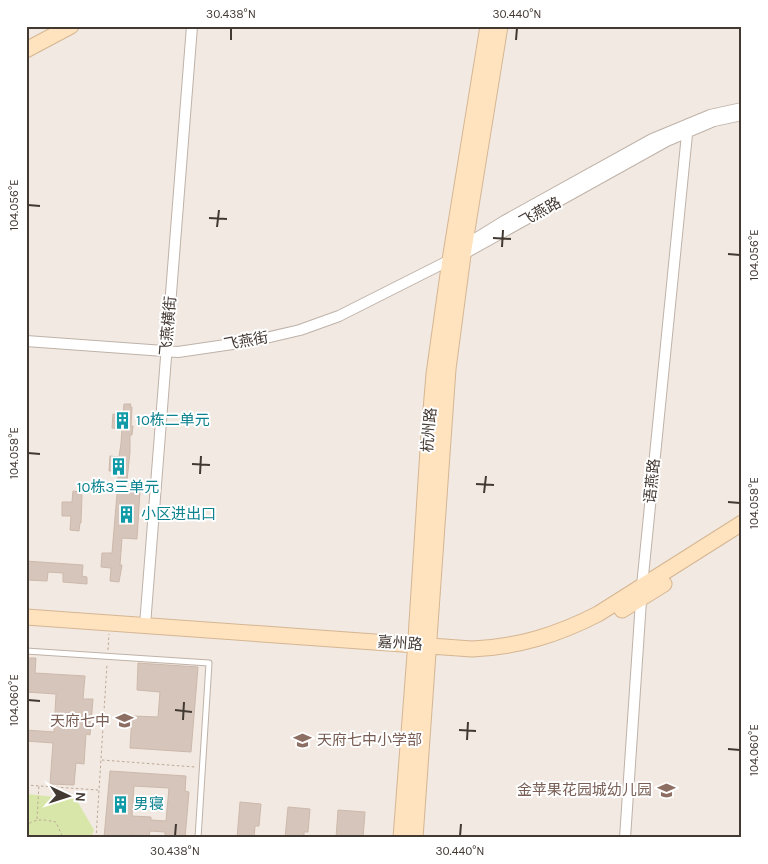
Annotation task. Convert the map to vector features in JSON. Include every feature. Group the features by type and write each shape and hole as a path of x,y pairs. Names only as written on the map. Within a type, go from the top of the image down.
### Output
{"main road":[{"path":"26,40 52,26"},
{"path":"26,50 71,26"},
{"name":"杭州路","path":"401,838 422,650 459,253 488,26"},
{"name":"杭州路","path":"459,253 500,26"},
{"path":"26,626 422,650 473,658 525,652 549,646 578,634 742,523"},
{"path":"642,592 742,535"},
{"name":"嘉州路","path":"26,616 422,650"},
{"name":"杭州路","path":"415,838 422,650"}],"street":[{"name":"飞燕横街","path":"145,625 192,26"},
{"name":"飞燕路","path":"459,253 667,141 710,115 742,108"},
{"name":"飞燕路","path":"688,128 742,115"},
{"name":"语燕路","path":"625,838 642,592 688,128"},
{"name":"飞燕街","path":"26,341 178,352 243,342 300,330 339,316 459,253"}],"lane":[{"path":"26,651 209,663 198,838"}],"path":[{"path":"96,838 110,632"},
{"path":"101,760 203,767"},
{"path":"26,785 99,790"},
{"path":"37,820 39,786"},
{"path":"26,827 37,820 56,822 62,838"}],"green space":[{"path":"26,794 76,799 94,830 91,838 26,838"}],"building":[{"path":"124,404 131,404 131,426 133,426 132,435 130,435 126,490 140,492 137,539 122,538 120,565 122,565 119,582 110,581 111,568 101,567 102,553 112,553 118,482 118,471 109,471 110,456 119,457 122,429 112,428 113,414 123,415"},
{"path":"73,491 80,492 82,495 79,531 70,530 71,516 62,516 62,502 72,502"},
{"path":"26,561 83,565 82,576 87,577 87,584 63,582 63,573 48,572 47,581 26,580"},
{"path":"26,658 36,658 35,673 85,676 83,699 93,699 90,735 86,734 84,764 76,763 74,785 50,784 53,743 26,741 26,730 54,732 56,694 26,692"},
{"path":"138,663 198,667 191,752 130,748 132,716 158,717 160,692 137,690"},
{"name":"男寝","path":"110,771 186,776 185,791 189,792 185,838 165,838 165,832 150,831 149,836 130,835 130,838 104,838","holes":["134,786 169,788 166,821 151,820 151,817 132,816"]},
{"path":"240,802 261,804 259,826 255,826 254,838 237,838"},
{"path":"288,807 310,809 308,832 304,832 304,838 285,838"},
{"path":"338,810 365,812 363,838 336,838"}],"place":[{"name":"10栋二单元","path":"122,420"},
{"name":"10栋3三单元","path":"118,466"},
{"name":"小区进出口","path":"127,514"},
{"name":"天府七中","path":"124,721"},
{"name":"天府七中小学部","path":"303,740"},
{"name":"金苹果花园城幼儿园","path":"666,790"},
{"name":"男寝","path":"120,804"}]}
